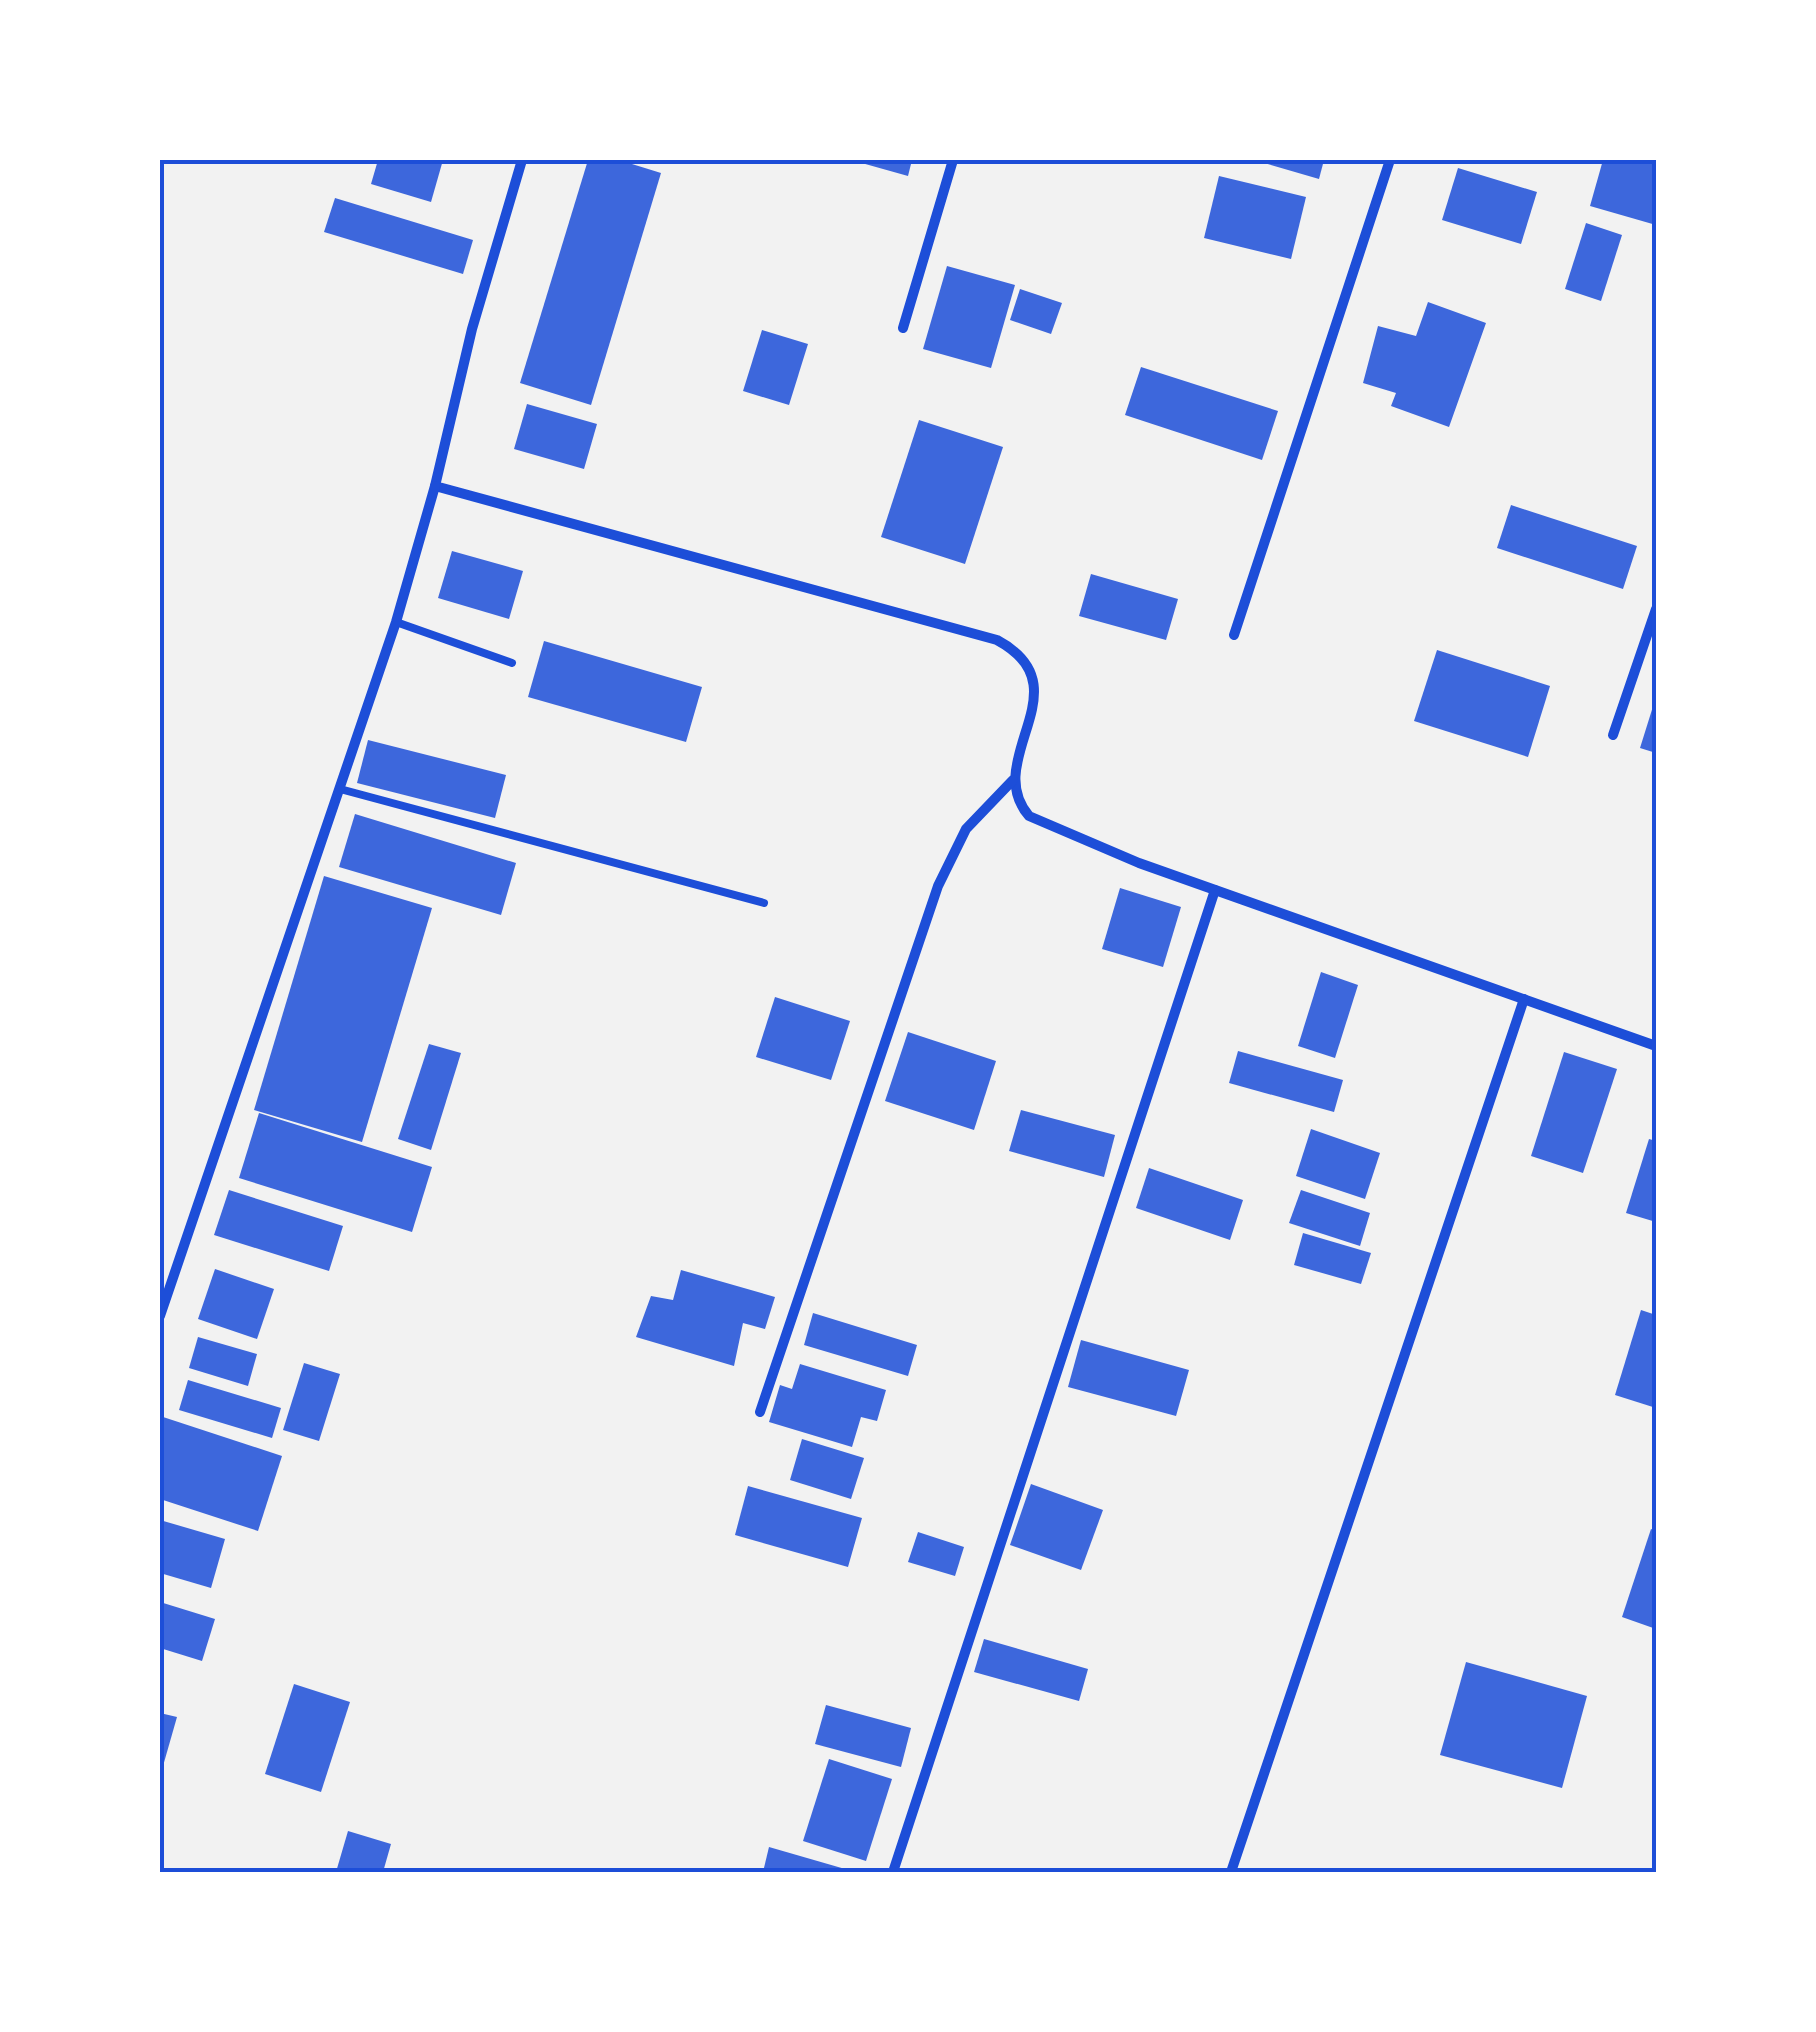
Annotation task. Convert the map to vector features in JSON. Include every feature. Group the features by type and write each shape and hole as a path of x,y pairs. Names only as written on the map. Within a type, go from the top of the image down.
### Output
{"street":[{"path":"160,1316 396,622 435,486 472,329 522,160"},
{"path":"903,328 953,160"},
{"path":"1234,635 1390,160"},
{"path":"435,486 997,640 1023,659 1035,685 1013,780 966,829 938,886 760,1412"},
{"path":"1613,734 1656,609"},
{"path":"1013,780 1024,811 1034,819 1216,890 1656,1046"},
{"path":"893,1872 1216,890"},
{"path":"1230,1872 1524,999"}],"lane":[{"path":"396,622 512,663"},
{"path":"340,788 764,903"}],"building":[{"path":"378,160 443,160 431,202 371,184"},
{"path":"588,160 619,160 661,173 591,405 520,383"},
{"path":"851,160 912,160 908,176"},
{"path":"1254,160 1324,160 1319,179"},
{"path":"1603,160 1656,160 1656,225 1590,206"},
{"path":"1458,168 1537,192 1521,244 1442,220"},
{"path":"1219,176 1306,197 1291,259 1204,238"},
{"path":"335,198 473,240 463,274 324,232"},
{"path":"1586,223 1622,235 1601,301 1565,289"},
{"path":"947,266 1015,285 991,368 923,349"},
{"path":"1020,289 1062,303 1051,334 1010,320"},
{"path":"1428,302 1486,323 1449,427 1391,406 1396,393 1363,383 1378,326 1416,336"},
{"path":"762,330 808,344 789,405 743,391"},
{"path":"1141,367 1278,411 1262,460 1125,415"},
{"path":"527,404 597,424 584,469 514,449"},
{"path":"919,420 1003,447 965,564 881,537"},
{"path":"1511,505 1637,546 1623,589 1497,548"},
{"path":"452,551 523,571 509,619 438,598"},
{"path":"1091,574 1178,599 1166,640 1079,616"},
{"path":"544,641 702,687 686,742 528,697"},
{"path":"1437,650 1550,686 1528,757 1414,721"},
{"path":"1656,700 1656,753 1640,748"},
{"path":"368,740 506,775 495,818 357,783"},
{"path":"355,814 516,863 501,915 339,867"},
{"path":"324,876 432,908 362,1142 254,1110"},
{"path":"1120,888 1181,907 1163,967 1102,949"},
{"path":"1321,972 1358,985 1335,1058 1298,1046"},
{"path":"775,997 850,1021 831,1080 756,1057"},
{"path":"908,1032 996,1061 974,1130 885,1101"},
{"path":"429,1044 461,1053 431,1150 398,1139"},
{"path":"1238,1051 1343,1080 1334,1112 1229,1083"},
{"path":"1564,1052 1617,1069 1583,1173 1531,1156"},
{"path":"1021,1110 1115,1135 1104,1177 1009,1151"},
{"path":"259,1113 432,1167 412,1232 239,1178"},
{"path":"1311,1129 1380,1153 1365,1199 1296,1176"},
{"path":"1649,1139 1656,1141 1656,1222 1626,1213"},
{"path":"1149,1168 1243,1200 1230,1240 1136,1208"},
{"path":"229,1190 343,1226 329,1271 214,1235"},
{"path":"1301,1190 1370,1213 1360,1246 1289,1223"},
{"path":"1303,1233 1371,1253 1361,1284 1294,1265"},
{"path":"215,1269 274,1289 257,1339 198,1319"},
{"path":"681,1270 775,1297 765,1329 743,1323 734,1366 636,1337 651,1296 673,1300"},
{"path":"1641,1310 1656,1315 1656,1408 1615,1395"},
{"path":"813,1313 917,1345 908,1376 804,1345"},
{"path":"198,1337 257,1354 248,1386 189,1368"},
{"path":"1081,1340 1189,1370 1176,1416 1068,1387"},
{"path":"304,1363 340,1374 319,1441 283,1430"},
{"path":"800,1364 886,1390 877,1421 861,1417 852,1447 769,1422 780,1385 792,1389"},
{"path":"188,1380 281,1408 272,1438 179,1410"},
{"path":"160,1416 282,1456 258,1531 160,1499"},
{"path":"802,1439 864,1458 851,1499 790,1480"},
{"path":"1031,1484 1103,1510 1081,1570 1010,1545"},
{"path":"748,1486 862,1518 848,1567 735,1535"},
{"path":"160,1520 225,1539 211,1588 160,1573"},
{"path":"1651,1529 1656,1531 1656,1629 1622,1617"},
{"path":"918,1532 964,1547 955,1576 908,1562"},
{"path":"160,1602 215,1619 202,1661 160,1648"},
{"path":"984,1639 1088,1669 1079,1701 974,1672"},
{"path":"1466,1662 1587,1696 1562,1788 1440,1755"},
{"path":"294,1684 350,1702 321,1792 265,1774"},
{"path":"826,1705 911,1728 901,1767 815,1744"},
{"path":"160,1713 177,1717 161,1773 160,1773"},
{"path":"829,1759 892,1779 866,1861 803,1841"},
{"path":"348,1831 391,1844 383,1872 336,1872"},
{"path":"769,1847 852,1871 852,1872 763,1872"}]}
